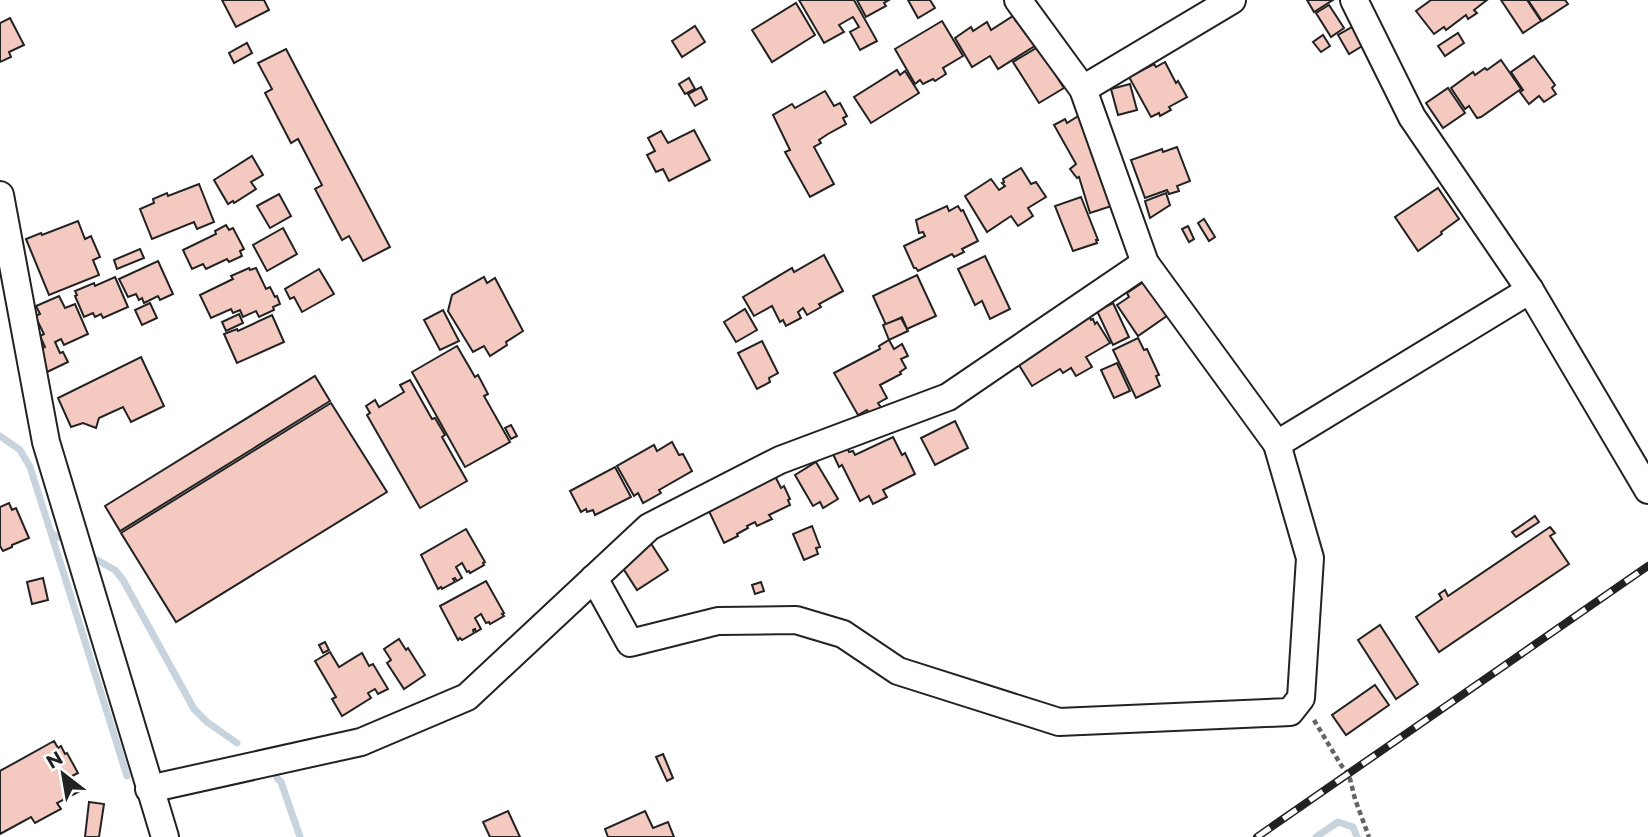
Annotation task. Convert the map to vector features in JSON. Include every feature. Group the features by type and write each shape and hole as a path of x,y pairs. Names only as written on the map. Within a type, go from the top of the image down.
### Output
{"street":[{"path":"594,578 630,643 718,621 796,620 843,634 898,671 1059,722 1290,712 1301,698 1310,558 1277,444 1146,263 1083,89 1018,0"},
{"path":"1083,89 1232,0"},
{"path":"1354,0 1412,117 1530,290 1648,490"},
{"path":"0,195 46,442 165,837"},
{"path":"149,789 361,742 467,696 649,527 780,460 948,397 1146,263"},
{"path":"1277,444 1530,290"}],"path":[{"path":"1301,698 1349,775 1369,837"}],"building":[{"path":"222,0 264,0 269,10 236,27"},
{"path":"799,0 854,0 877,41 860,50 850,32 859,27 853,17 839,25 844,32 824,43"},
{"path":"857,0 889,0 884,3 886,6 866,17"},
{"path":"908,0 930,0 935,8 918,18"},
{"path":"1307,0 1333,0 1314,12"},
{"path":"1431,0 1487,0 1474,10 1477,13 1468,19 1466,15 1446,30 1444,27 1434,34 1416,11"},
{"path":"1501,0 1527,0 1541,21 1523,33"},
{"path":"1528,0 1565,0 1568,4 1542,21"},
{"path":"796,3 815,35 772,62 752,30"},
{"path":"1329,5 1344,28 1331,37 1316,13"},
{"path":"1013,16 1038,44 998,69 990,56 972,67 955,38 971,27 973,31 987,22 991,30"},
{"path":"10,18 24,45 9,52 11,57 0,62 0,23"},
{"path":"942,21 963,56 943,68 946,74 935,81 933,79 923,84 920,80 915,84 895,49"},
{"path":"695,26 705,42 682,57 672,41"},
{"path":"1354,26 1364,45 1349,54 1338,35"},
{"path":"1458,33 1464,43 1445,56 1438,46"},
{"path":"1323,35 1330,46 1321,52 1313,42"},
{"path":"247,43 252,53 234,63 229,53"},
{"path":"1038,47 1064,88 1039,103 1013,62"},
{"path":"286,49 390,247 363,261 349,236 342,240 315,189 322,185 298,139 291,143 265,93 272,89 258,63"},
{"path":"1534,56 1555,85 1552,88 1556,94 1544,102 1539,96 1529,104 1511,72"},
{"path":"1501,60 1521,89 1477,118 1469,106 1465,109 1451,88 1473,72 1475,75 1485,68 1487,70"},
{"path":"1165,62 1187,97 1169,107 1171,110 1151,117 1129,77 1154,64 1156,67"},
{"path":"897,70 900,75 905,71 919,93 871,123 854,97"},
{"path":"689,78 695,89 685,94 679,84"},
{"path":"1130,84 1137,110 1118,115 1111,89"},
{"path":"701,87 707,99 695,106 688,94"},
{"path":"1448,88 1465,113 1443,128 1426,103"},
{"path":"825,91 834,106 840,103 847,116 843,118 846,124 819,140 821,143 814,147 834,184 810,197 785,152 790,150 773,115 792,104 795,108"},
{"path":"1083,113 1121,203 1090,213 1079,177 1070,169 1076,164 1054,125 1065,119 1067,123"},
{"path":"694,130 710,160 669,181 663,169 656,172 647,155 655,151 648,138 661,131 668,143"},
{"path":"1177,147 1190,181 1177,186 1179,191 1169,194 1167,190 1145,198 1131,160 1162,149 1163,152"},
{"path":"252,156 263,175 251,182 256,189 228,204 214,180"},
{"path":"1021,168 1031,184 1036,182 1046,197 1028,208 1033,216 1018,226 1011,216 987,232 965,196 991,179 999,190 1005,186 1003,179"},
{"path":"199,184 214,222 197,229 194,222 152,239 140,209 167,193 168,196"},
{"path":"1438,188 1459,219 1418,251 1395,217"},
{"path":"1166,193 1170,205 1150,218 1145,201"},
{"path":"279,194 291,216 270,228 257,206"},
{"path":"1081,197 1098,240 1097,243 1073,251 1055,206"},
{"path":"947,206 949,211 958,206 963,210 978,241 962,249 964,252 954,257 952,254 918,271 904,246 925,236 923,232 919,233 916,220"},
{"path":"1204,219 1215,237 1209,241 1198,223"},
{"path":"78,221 85,239 91,236 100,257 93,260 99,275 49,295 26,239"},
{"path":"226,225 229,230 233,228 244,249 240,251 242,256 229,262 227,259 206,269 203,264 192,269 183,250 216,234 215,231"},
{"path":"1188,226 1194,239 1189,242 1182,229"},
{"path":"283,228 297,254 267,271 253,245"},
{"path":"140,249 144,258 117,269 114,260"},
{"path":"824,255 843,291 819,304 821,307 807,315 803,308 798,312 801,318 786,326 783,320 780,322 772,306 754,316 743,297 792,268 794,272"},
{"path":"985,256 1010,309 990,319 982,301 975,305 958,269"},
{"path":"158,261 173,294 160,300 158,296 144,303 136,294 128,297 119,279"},
{"path":"249,268 256,268 266,289 270,287 280,304 259,317 256,311 243,317 240,310 233,313 231,309 211,318 200,295"},
{"path":"319,269 334,294 302,312 294,297 290,299 285,289"},
{"path":"917,275 936,316 907,329 902,317 886,325 873,296"},
{"path":"115,277 128,307 103,318 101,314 95,317 93,313 84,317 75,291"},
{"path":"484,277 487,283 495,278 523,331 490,356 484,346 473,352 448,311 452,295"},
{"path":"1151,277 1174,311 1138,336 1117,305 1129,297 1127,293"},
{"path":"59,296 65,308 75,304 88,334 64,345 61,339 55,342 68,362 45,373 40,349 45,347 40,336 44,334 35,316 40,314 36,306"},
{"path":"150,303 157,318 142,325 135,310"},
{"path":"1113,303 1129,337 1113,345 1097,311"},
{"path":"745,309 757,330 736,342 724,322"},
{"path":"443,310 459,341 440,350 424,320"},
{"path":"1086,311 1095,324 1097,322 1110,343 1086,357 1092,367 1076,376 1071,368 1063,373 1060,369 1032,386 1012,354"},
{"path":"239,314 243,323 226,331 222,322"},
{"path":"272,315 284,342 237,363 224,334 237,329 238,331"},
{"path":"901,318 908,331 889,340 883,325"},
{"path":"1138,338 1144,350 1147,349 1159,375 1156,376 1160,386 1136,398 1113,350"},
{"path":"889,340 894,349 902,344 908,356 901,359 906,368 901,374 880,385 887,398 878,403 882,409 870,414 867,410 858,415 834,373 880,349 879,346"},
{"path":"762,341 778,373 769,378 770,382 757,389 738,353"},
{"path":"457,346 475,377 478,375 488,394 484,396 510,442 465,467 412,372"},
{"path":"141,357 164,406 131,422 123,407 99,418 96,428 83,423 71,427 58,398"},
{"path":"1117,363 1130,391 1114,398 1101,370"},
{"path":"315,376 330,401 120,531 105,506"},
{"path":"410,380 432,419 435,418 445,435 442,437 467,481 420,508 367,415 370,413 366,406 375,400 379,407 404,392 400,385"},
{"path":"331,403 387,492 176,622 121,533"},
{"path":"955,421 968,448 935,465 921,438"},
{"path":"511,425 517,436 511,439 505,428"},
{"path":"893,437 902,455 905,453 915,474 883,490 887,497 873,504 869,496 860,501 842,465 839,467 833,454 847,447 849,452 853,451 855,455"},
{"path":"672,442 679,455 683,454 692,471 659,490 661,493 643,503 638,493 634,496 617,466 654,445 657,451"},
{"path":"816,462 838,499 823,508 820,502 813,506 795,475"},
{"path":"615,467 631,497 595,515 593,510 587,512 586,509 581,512 570,491"},
{"path":"775,476 781,488 784,486 790,505 769,515 772,519 757,526 755,522 747,526 738,536 724,543 708,509"},
{"path":"9,503 12,510 16,508 29,538 3,551 0,546 0,507"},
{"path":"1535,516 1539,522 1516,537 1512,532"},
{"path":"812,526 820,547 816,548 818,554 804,560 793,534"},
{"path":"1550,527 1555,533 1550,536 1569,564 1439,652 1416,617 1442,599 1439,594 1445,590 1448,596"},
{"path":"466,529 485,562 484,565 470,573 462,563 456,567 462,578 457,581 455,578 455,582 438,589 421,555"},
{"path":"650,542 668,570 637,590 619,562"},
{"path":"43,578 48,600 32,604 27,582"},
{"path":"486,581 504,616 490,624 486,623 481,614 475,618 481,629 476,632 475,629 474,633 458,640 440,606"},
{"path":"761,582 764,591 755,594 752,585"},
{"path":"1380,625 1418,684 1396,699 1358,640"},
{"path":"399,639 425,675 404,689 387,663 391,660 384,649"},
{"path":"325,642 329,650 323,653 319,645"},
{"path":"330,652 339,667 362,653 369,666 373,664 388,689 378,694 375,689 368,693 371,698 342,716 332,699 336,697 315,661"},
{"path":"1375,685 1389,705 1346,735 1332,715"},
{"path":"54,741 58,748 61,746 65,754 67,753 78,773 72,776 80,791 57,803 61,809 35,823 31,817 0,834 0,771"},
{"path":"663,754 673,778 667,781 656,757"},
{"path":"89,802 104,804 99,837 85,837"},
{"path":"508,811 520,837 490,837 483,822"},
{"path":"645,811 653,828 668,822 674,837 608,837 605,829"}],"waterway":[{"path":"0,436 20,450 30,467 51,533 58,537"},
{"path":"51,533 127,776"},
{"path":"95,559 115,570 123,580 194,709 207,722 237,743"},
{"path":"277,778 281,782 300,837"},
{"path":"1316,837 1338,822 1353,827 1357,837"}],"railway":[{"path":"1257,837 1648,566"}]}
